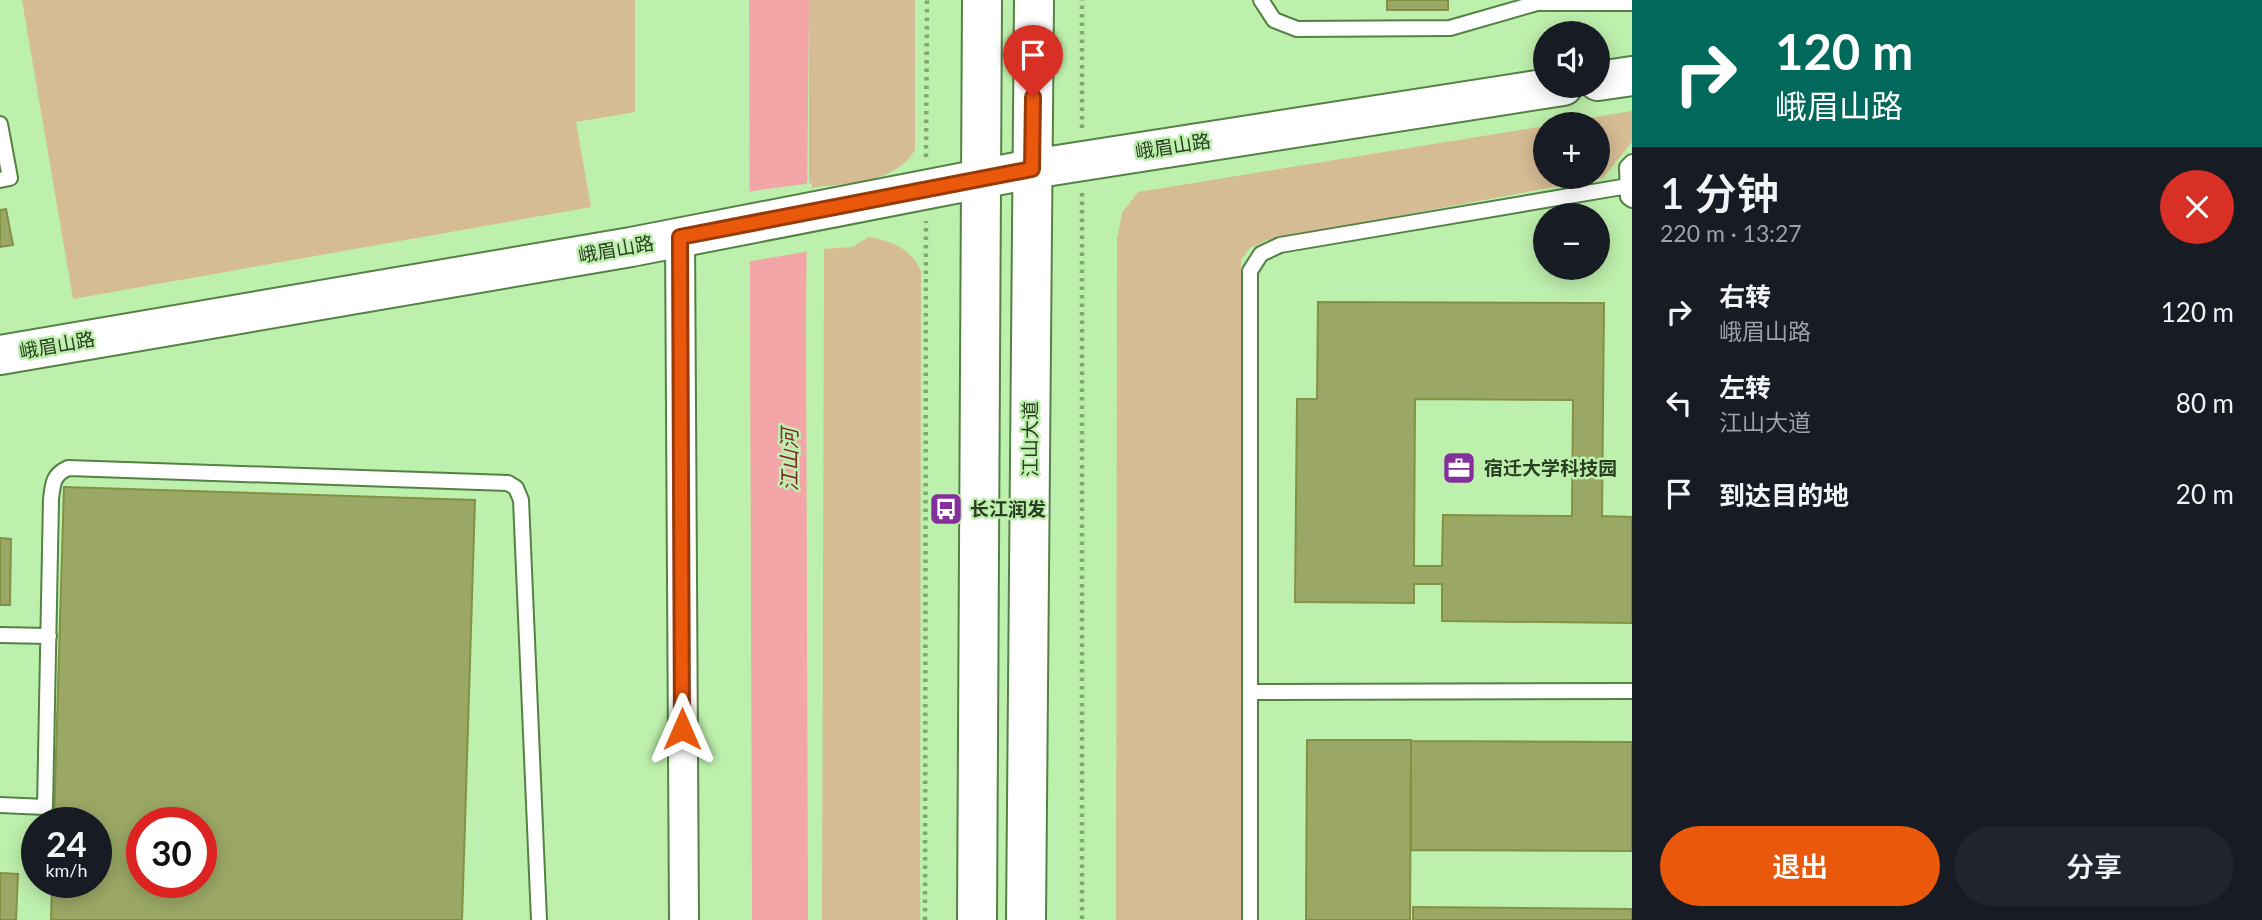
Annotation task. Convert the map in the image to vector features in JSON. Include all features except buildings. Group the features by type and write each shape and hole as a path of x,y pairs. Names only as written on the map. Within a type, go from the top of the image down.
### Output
{"main road":[{"path":"977,920 982,0"},
{"name":"江山大道","path":"1026,920 1034,0"},
{"name":"峨眉山路","path":"0,355 680,237 1032,169 1533,91"}],"street":[{"path":"680,237 684,920"}],"lane":[{"path":"1261,0 1274,20 1297,29 1450,28 1536,3 1632,3"},
{"path":"0,124 10,178 0,180"},
{"path":"1250,920 1250,271 1261,254 1280,245 1630,193 1627,167 1632,162"},
{"path":"0,805 45,807 52,482 58,473 68,468 493,481 516,488 521,500 539,920"},
{"path":"0,635 49,636"},
{"path":"1250,692 1632,691"}],"path":[{"path":"925,920 927,0"},
{"path":"1082,0 1082,920"}],"shaded area":[{"path":"22,0 635,0 635,112 576,122 591,207 73,299"},
{"path":"809,0 915,0 915,150 895,170 882,176 853,183 809,188"},
{"path":"1632,111 1632,142 1610,169 1610,115"},
{"path":"1533,128 1533,189 1543,189 1267,240 1250,248 1241,260 1241,920 1116,920 1117,239 1122,213 1138,192"},
{"path":"869,237 900,247 912,257 921,271 920,920 822,920 824,249 852,247"}],"water":[{"name":"江山河","path":"749,0 809,0 806,317 808,920 752,920"}],"pier":[{"path":"812,183 811,251 746,262 746,192"}],"place":[{"name":"宿迁大学科技园","path":"1459,468"},
{"name":"长江润发","path":"946,509"}],"route":[{"path":"682,729 680,237 1032,169 1033,97"}]}
